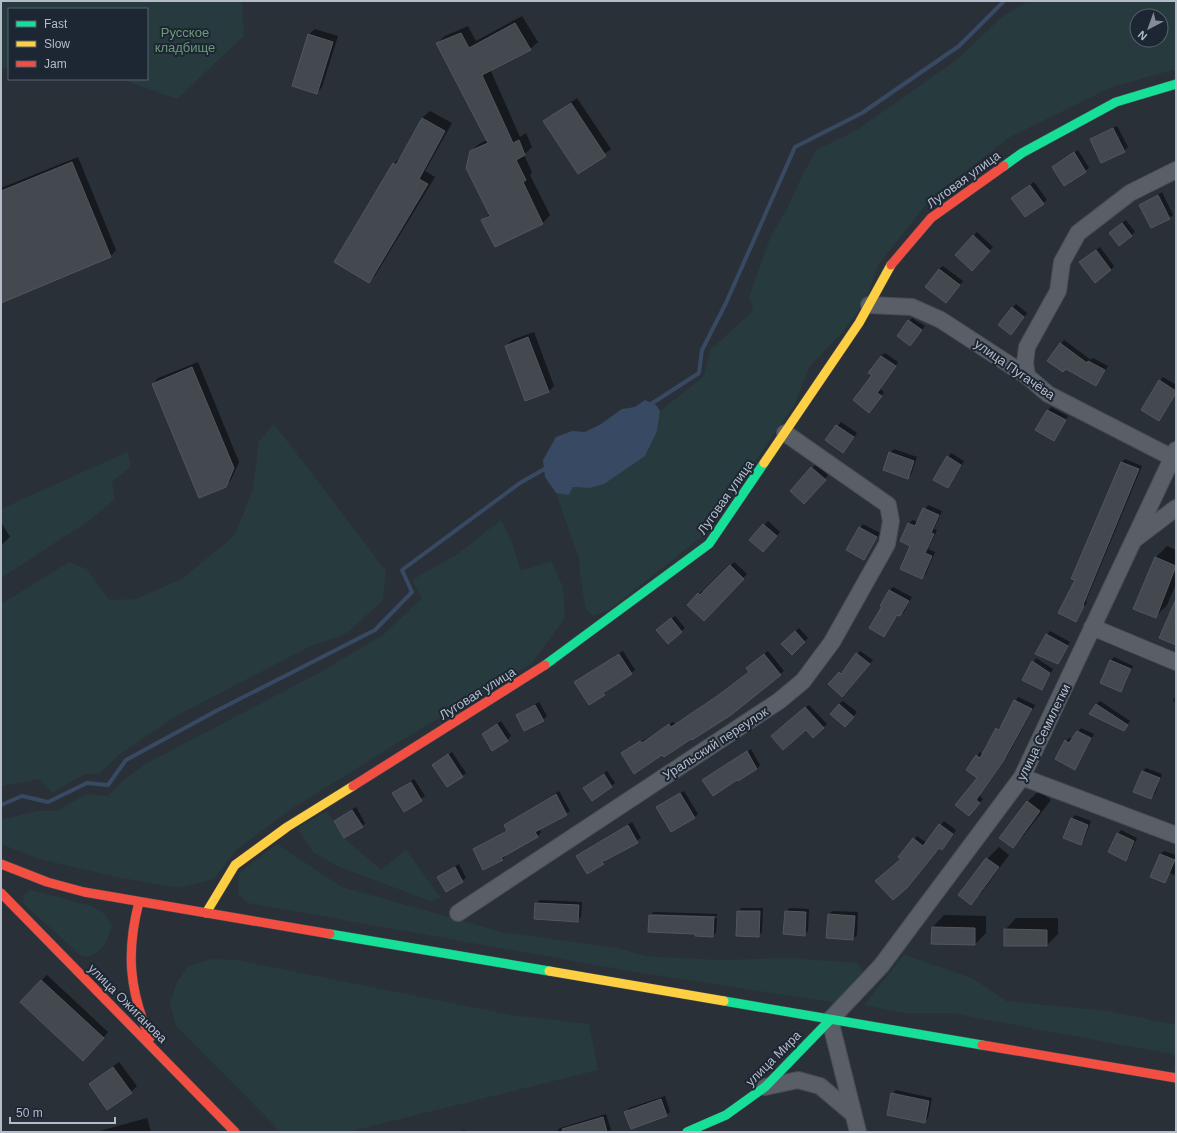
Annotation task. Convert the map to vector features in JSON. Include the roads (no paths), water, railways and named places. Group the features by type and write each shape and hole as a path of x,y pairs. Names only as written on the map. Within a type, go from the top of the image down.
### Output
{"street":[{"name":"Луговая улица","path":"206,913 221,886 235,865 241,860 287,827 555,659 709,544 859,323 893,262 931,218 1022,153 1116,102 1176,84"},
{"path":"1027,376 1025,363 1027,347 1058,291 1062,262 1078,233 1130,193 1176,170"},
{"name":"улица Пугачёва","path":"869,305 912,308 941,320 1027,376 1048,394 1174,456"},
{"name":"Уральский переулок","path":"458,913 779,701 803,681 832,642 887,544 891,520 888,505 785,433"},
{"name":"улица Семилетки","path":"830,1020 881,966 1022,777 1132,541 1174,456"},
{"path":"1132,541 1176,508"},
{"path":"1092,627 1176,662"},
{"path":"1022,777 1176,835"},
{"path":"1,864 48,882 84,892 1176,1078"},
{"name":"улица Ожиганова","path":"1,893 235,1132"},
{"path":"139,902 131,939 131,978 140,1016 157,1052"},
{"path":"830,1020 852,1113 858,1132"},
{"name":"улица Мира","path":"687,1132 726,1115 765,1087 830,1020"},
{"path":"765,1087 798,1080 820,1086 852,1113"}],"water":[{"path":"645,400 656,405 660,411 657,431 645,456 604,484 590,488 573,487 569,495 556,493 545,477 543,460 556,437 572,431 585,432 601,424 622,409 635,407"}],"waterway":[{"path":"648,406 699,373 702,350 726,303 795,147 862,113 959,46 1004,1"},
{"path":"1,805 22,796 48,802 87,783 108,785 126,760 216,711 375,630 412,592 402,570 520,483 548,467"}],"park label":[{"name":"Русское кладбище","path":"185,40"}]}
